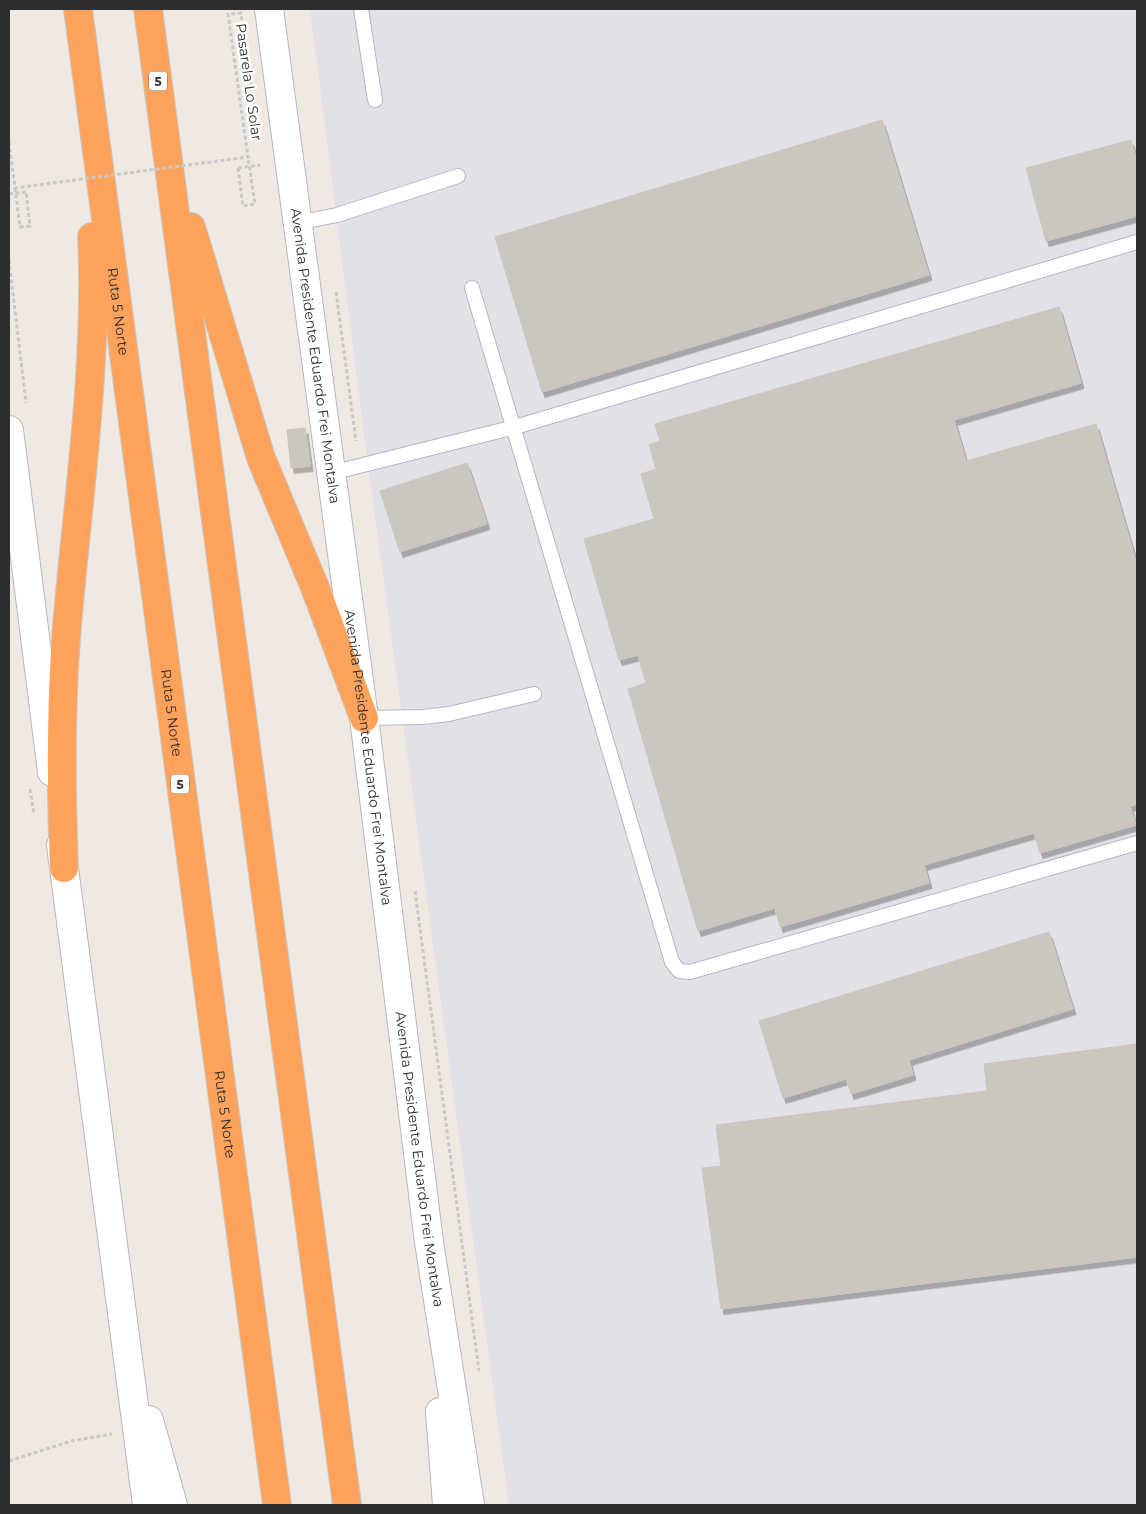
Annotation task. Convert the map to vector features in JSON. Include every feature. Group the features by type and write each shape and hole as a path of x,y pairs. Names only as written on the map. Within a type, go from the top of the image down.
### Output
{"highway":[{"name":"Ruta 5 Norte","path":"78,9 277,1505"},
{"name":"5","path":"148,9 347,1505"},
{"path":"64,868 62,793 64,672 86,436 91,355 93,262 85,63"},
{"path":"168,153 261,458 316,590 364,718"}],"street":[{"name":"Avenida Presidente Eduardo Frei Montalva","path":"269,9 364,718 429,1242 470,1505"},
{"path":"9,430 147,1505"},
{"path":"429,1242 447,1505"},
{"path":"128,1362 148,1415 173,1505"}],"lane":[{"path":"361,9 375,100"},
{"path":"297,223 337,215 458,176"},
{"path":"331,474 515,427 1137,242"},
{"path":"472,288 515,427 672,962 679,971 690,972 1137,843"},
{"path":"364,718 423,718 450,714 534,694"}],"path":[{"name":"Pasarela Lo Solar","path":"15,188 248,157 228,14 241,12 258,134"},
{"path":"9,142 15,188 20,227 30,226 26,192 9,194"},
{"path":"248,157 255,204 243,206 238,168 260,165"},
{"path":"9,260 26,403"},
{"path":"334,284 340,310 354,416 358,467"},
{"path":"414,886 480,1381"},
{"path":"9,1461 71,1441 108,1434 138,1433"}],"shaded area":[{"path":"310,9 1137,9 1137,1505 509,1505 368,465"}],"building":[{"path":"882,120 929,275 542,392 495,237"},
{"path":"1131,140 1137,162 1137,216 1046,241 1026,168"},
{"path":"1059,307 1081,383 954,420 966,461 1096,424 1137,565 1137,804 1130,806 1136,825 1040,853 1034,833 924,865 929,883 780,927 775,908 698,931 628,689 646,683 638,655 619,660 584,539 654,519 641,474 656,469 649,445 660,441 655,424"},
{"path":"305,428 310,466 291,468 287,430"},
{"path":"467,463 487,524 400,552 380,491"},
{"path":"1049,932 1073,1009 909,1060 913,1075 851,1094 846,1079 783,1098 759,1021"},
{"path":"1137,1044 1137,1257 721,1309 702,1168 721,1166 716,1125 987,1091 984,1064"}]}
